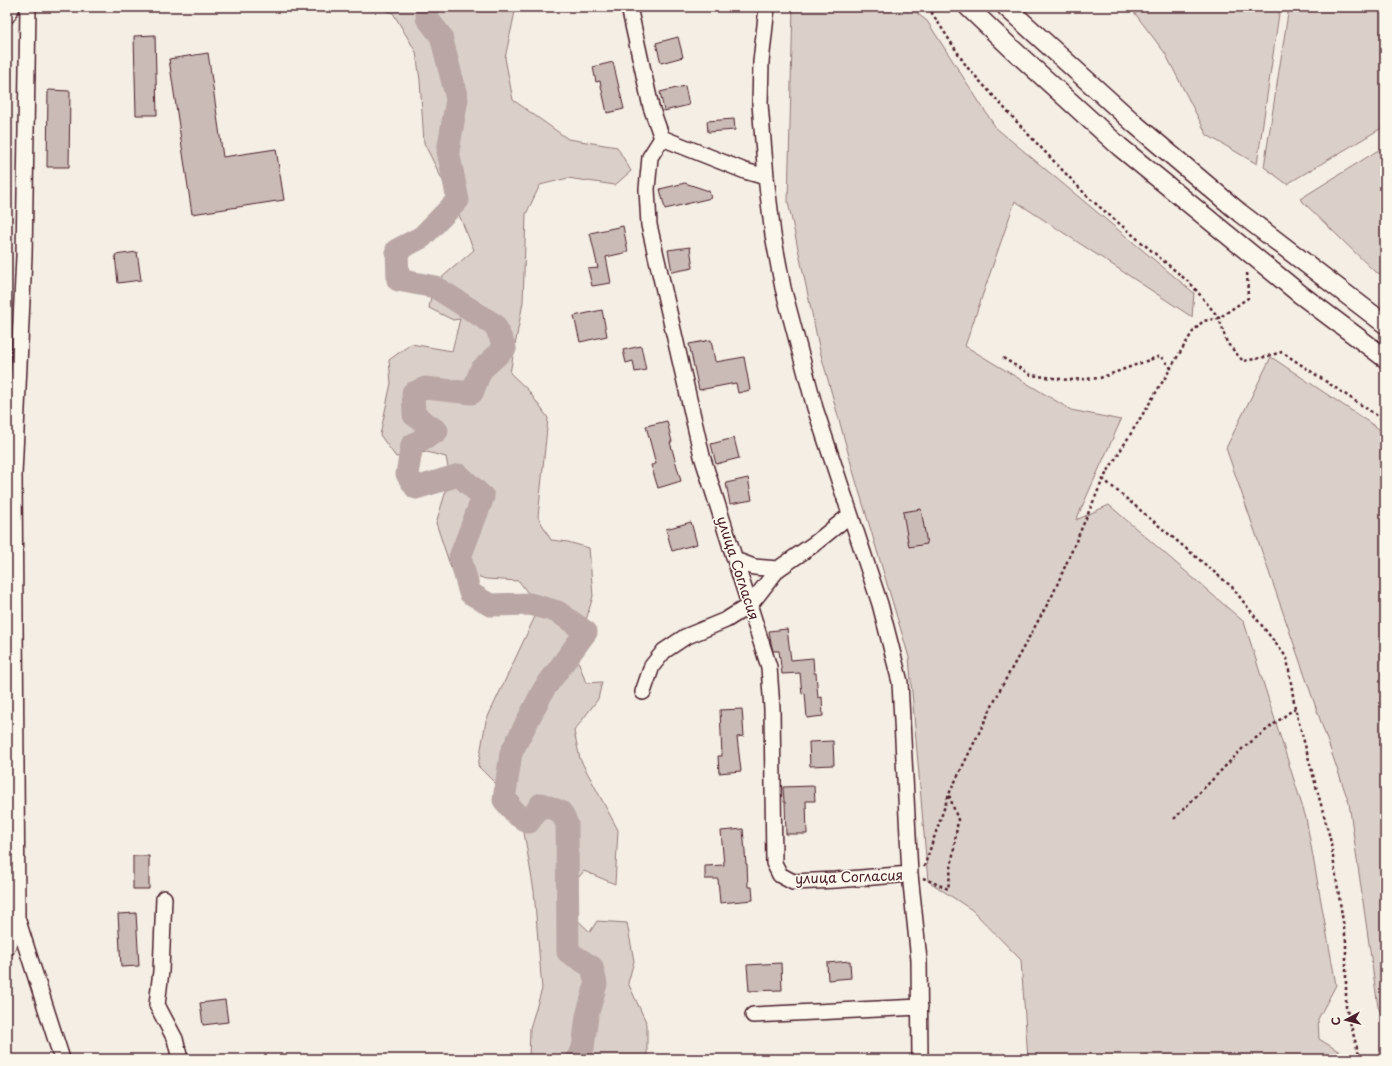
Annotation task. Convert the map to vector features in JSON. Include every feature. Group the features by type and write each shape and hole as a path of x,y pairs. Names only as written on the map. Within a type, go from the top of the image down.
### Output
{"main road":[{"path":"968,7 1120,147 1306,298 1385,358"},
{"path":"1006,7 1136,125 1240,213 1385,324"}],"street":[{"path":"7,16 12,7"},
{"path":"28,7 24,256 13,355 18,918 62,1059"},
{"path":"629,7 651,107 662,138 745,171 766,177"},
{"path":"767,7 761,62 760,104 766,177 773,235 783,288 816,408 880,604 900,682 918,874 920,1059"},
{"name":"улица Согласия","path":"662,138 650,157 647,189 649,225 702,456 769,667 772,709 774,863 780,874 793,882 918,874"},
{"path":"643,692 652,666 664,652 685,637 726,620 750,605 778,569 814,544 850,515"},
{"path":"735,560 754,566 778,569"},
{"path":"164,898 161,971 157,1005 175,1039 180,1059"},
{"path":"7,948 18,918"},
{"path":"754,1015 920,1007"}],"path":[{"path":"928,7 967,67 1027,133 1090,198 1191,284 1219,318 1227,343 1243,361 1282,352 1385,421"},
{"path":"949,794 958,820 948,889 918,874 949,794 1002,686 1053,594 1103,480 1192,333 1203,321 1219,318 1248,298 1246,271 1253,255"},
{"path":"1003,358 1031,375 1068,380 1100,378 1160,356 1170,368 1169,371"},
{"path":"1103,480 1232,587 1287,658 1295,708 1330,838 1346,941 1346,1008 1360,1059"},
{"path":"1174,819 1243,748 1295,708"}],"shaded area":[{"path":"376,7 516,7 505,58 513,100 568,139 617,147 631,171 615,185 568,178 540,185 526,214 523,302 510,373 528,390 548,418 538,517 551,540 568,542 589,548 593,596 576,655 586,683 602,682 598,699 574,731 580,759 618,830 615,884 584,871 572,885 568,911 590,932 597,921 627,923 634,961 628,983 647,1024 647,1059 529,1059 530,1028 542,989 534,891 518,797 501,789 478,766 486,721 539,608 519,581 486,579 451,568 436,523 450,478 446,457 427,452 396,457 380,435 391,383 389,360 411,344 452,351 460,319 453,320 429,308 433,285 474,250 453,201 424,143 420,80 416,52 393,13"},
{"path":"793,7 909,7 927,21 996,128 1194,293 1192,317 1015,201 965,346 1071,410 1121,420 1076,520 1109,505 1244,622 1306,818 1336,985 1318,1019 1319,1039 1343,1054 1345,1059 1028,1059 1021,960 972,910 928,881 909,657 854,474 820,351 788,202"},
{"path":"1130,7 1280,7 1257,164 1207,135 1165,53"},
{"path":"1289,7 1385,7 1385,126 1287,184 1264,167"},
{"path":"1385,146 1385,276 1374,271 1300,199"},
{"path":"1271,357 1385,433 1385,1020 1378,1007 1349,803 1226,448"}],"building":[{"path":"155,35 157,115 136,115 134,36"},
{"path":"678,37 683,57 661,63 656,43"},
{"path":"208,53 223,157 276,149 284,200 192,214 169,59"},
{"path":"613,62 624,109 607,113 600,81 596,82 593,67"},
{"path":"685,86 689,105 664,111 660,92"},
{"path":"48,90 70,91 69,167 47,167"},
{"path":"734,119 735,130 708,132 707,121"},
{"path":"685,183 709,191 711,198 665,209 660,189"},
{"path":"623,226 628,252 606,257 611,283 592,286 588,269 598,268 590,233"},
{"path":"690,247 693,268 672,272 668,250"},
{"path":"137,252 141,280 118,283 115,255"},
{"path":"602,310 607,336 580,342 574,316"},
{"path":"711,340 716,362 744,357 750,390 738,393 736,383 699,390 689,344"},
{"path":"641,346 646,370 635,372 633,361 626,363 623,350"},
{"path":"667,421 672,442 670,442 681,481 658,488 651,465 656,464 646,426"},
{"path":"734,438 739,458 716,464 711,444"},
{"path":"748,478 752,500 730,504 726,483"},
{"path":"921,509 927,544 909,547 903,512"},
{"path":"691,522 697,544 672,551 666,529"},
{"path":"787,629 791,660 813,658 818,698 822,697 823,716 807,718 805,693 802,694 800,673 782,674 779,651 773,651 769,631"},
{"path":"742,709 744,736 737,737 741,771 719,773 718,756 722,756 720,710"},
{"path":"833,741 834,765 810,766 809,742"},
{"path":"814,786 815,801 806,801 807,834 786,834 783,787"},
{"path":"743,829 748,887 752,887 753,900 720,903 718,879 705,879 705,866 724,865 721,831"},
{"path":"133,856 149,856 149,889 133,889"},
{"path":"136,913 139,966 121,967 118,914"},
{"path":"850,961 851,978 828,980 827,963"},
{"path":"781,963 782,990 749,991 747,965"},
{"path":"225,1000 228,1022 203,1025 200,1003"}],"waterway":[{"path":"427,7 427,18 441,36 457,99 448,151 458,200 422,237 397,250 398,280 435,287 495,325 505,348 481,370 472,393 425,388 413,393 414,415 437,431 412,445 407,474 416,488 459,475 483,497 460,557 470,593 490,605 530,604 558,612 586,632 544,689 511,753 504,800 517,815 529,822 541,804 561,812 567,824 568,952 592,967 596,984 587,1016 583,1048 577,1059"}]}
